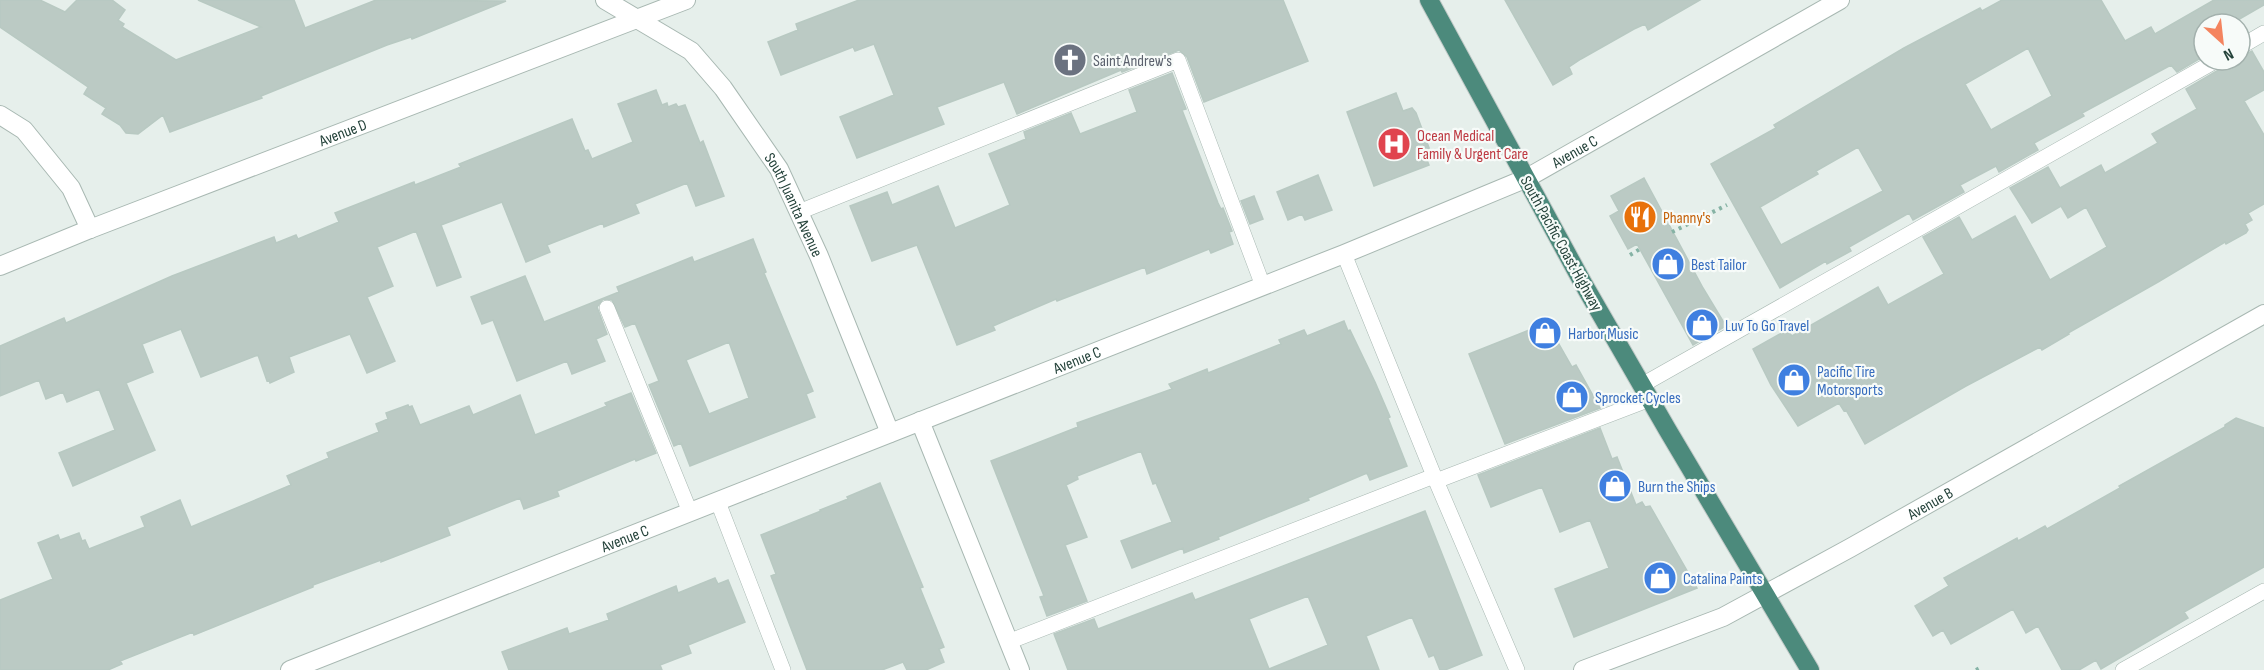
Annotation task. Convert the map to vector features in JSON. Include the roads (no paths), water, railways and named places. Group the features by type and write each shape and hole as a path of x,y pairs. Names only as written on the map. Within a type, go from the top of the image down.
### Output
{"highway":[{"name":"South Pacific Coast Highway","path":"1429,0 1646,392 1810,670"}],"street":[{"name":"South Juanita Avenue","path":"605,0 691,51 723,88 779,169 819,256 890,433"},
{"name":"Avenue D","path":"0,266 90,229 686,0"},
{"name":"Avenue C","path":"290,670 1344,254 1527,178 1840,0"},
{"path":"0,115 24,130 71,188 90,229"},
{"name":"Avenue B","path":"1583,670 1723,617 2264,314"},
{"path":"920,421 1020,670"}],"lane":[{"path":"799,212 1179,60 1263,286"},
{"path":"1008,642 1435,479 1646,392 2196,72"},
{"path":"1344,254 1435,479 1516,670"},
{"path":"608,308 690,512"},
{"path":"718,501 783,670"},
{"path":"2123,670 2264,591"}],"place":[{"name":"Saint Andrew's","path":"1070,60"},
{"name":"Ocean Medical Family & Urgent Care","path":"1394,144"},
{"name":"Phanny's","path":"1640,217"},
{"name":"Best Tailor","path":"1668,264"},
{"name":"Luv To Go Travel","path":"1702,325"},
{"name":"Harbor Music","path":"1545,333"},
{"name":"Pacific Tire Motorsports","path":"1794,380"},
{"name":"Sprocket Cycles","path":"1572,397"},
{"name":"Burn the Ships","path":"1615,486"},
{"name":"Catalina Paints","path":"1660,578"}]}
